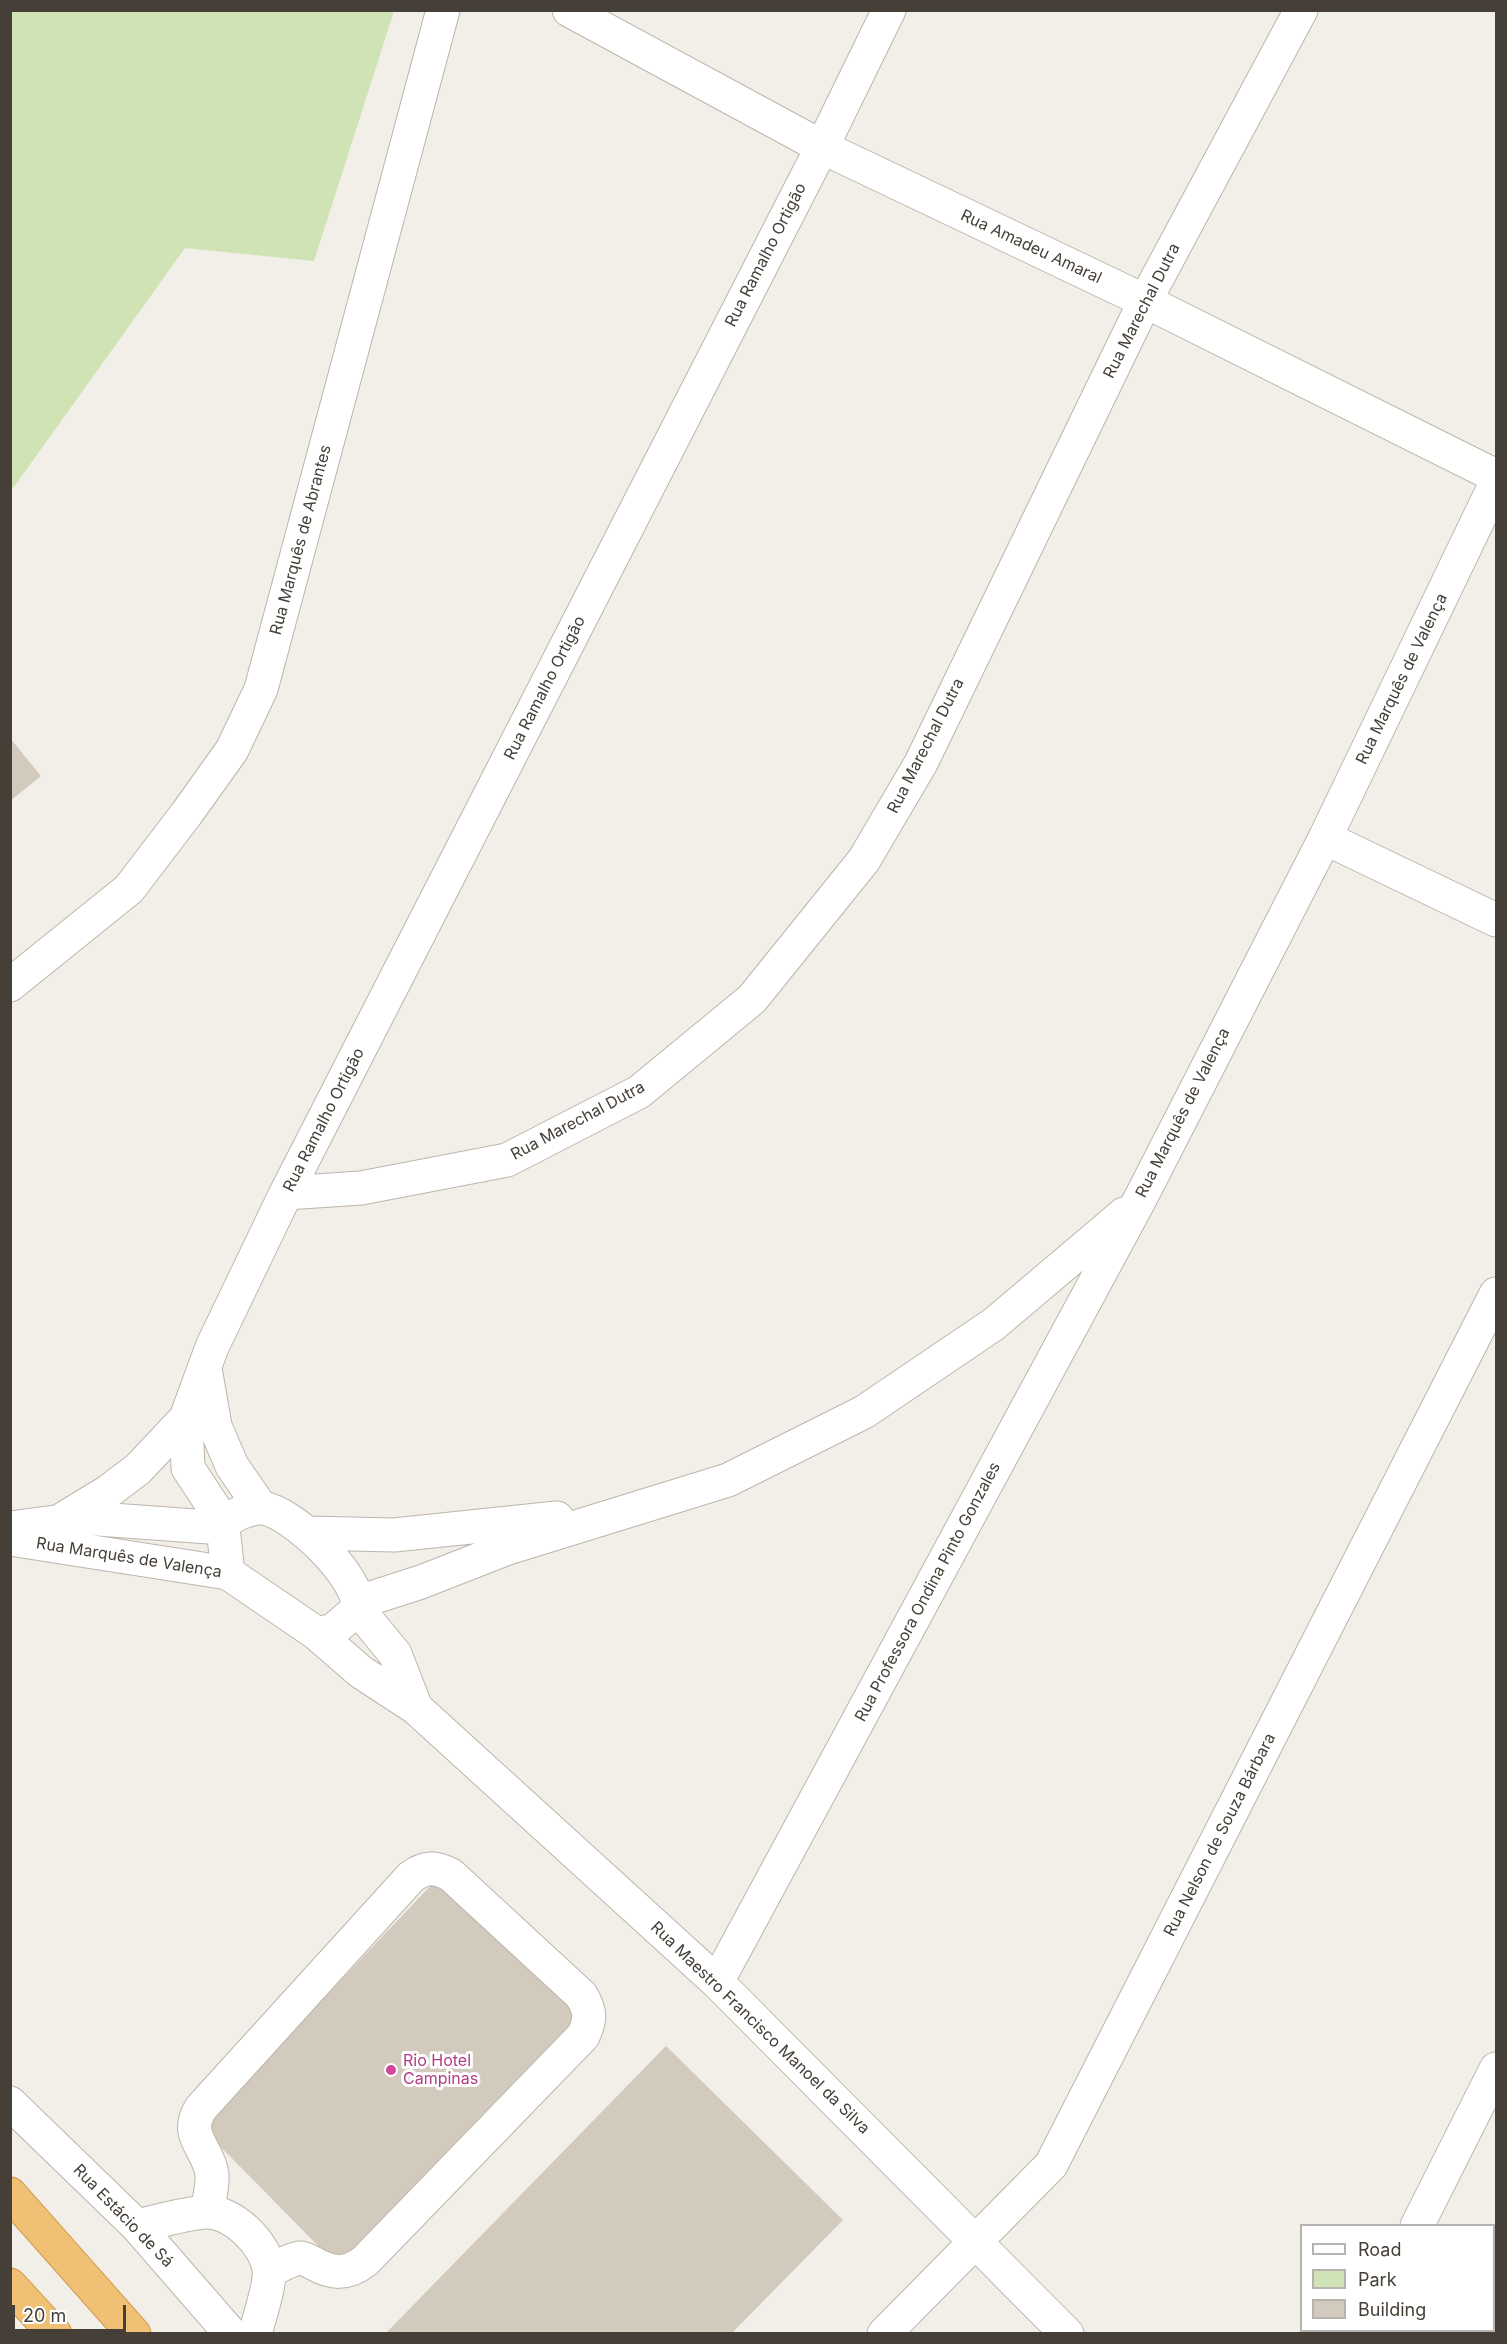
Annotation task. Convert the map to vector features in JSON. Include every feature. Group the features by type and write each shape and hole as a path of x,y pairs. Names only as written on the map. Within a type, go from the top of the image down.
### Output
{"highway":[{"path":"10,2194 134,2334"},
{"path":"10,2285 55,2334"}],"street":[{"name":"Rua Marquês de Abrantes","path":"10,986 129,889 232,750 261,689 443,10"},
{"name":"Rua Amadeu Amaral","path":"569,10 822,147 1145,301 1497,476"},
{"name":"Rua Ramalho Ortigão","path":"228,1573 224,1525 188,1468 186,1418 212,1347 286,1193 822,147 889,10"},
{"name":"Rua Marechal Dutra","path":"286,1193 361,1188 507,1160 639,1092 752,999 864,860 921,763 1145,301 1301,10"},
{"name":"Rua Marquês de Valença","path":"10,1539 228,1573 316,1633 332,1631 359,1606 508,1548 728,1480 864,1412 994,1324 1139,1201 1325,838 1497,483"},
{"path":"1325,838 1497,920"},
{"name":"Rua Professora Ondina Pinto Gonzales","path":"717,1982 1139,1201"},
{"name":"Rua Nelson de Souza Bárbara","path":"884,2334 1051,2165 1497,1294"},
{"path":"205,1366 215,1426 232,1466 261,1508 288,1517 308,1533 339,1567 359,1606"},
{"path":"58,1522 109,1491 138,1469 186,1418"},
{"name":"Rua Marquês de Valença","path":"10,1528 84,1518 224,1525 232,1515 261,1508"},
{"name":"Rua Marquês de Valença","path":"308,1533 394,1535 627,1511"},
{"name":"Rua Maestro Francisco Manoel da Silva","path":"359,1606 395,1654 416,1708"},
{"name":"Rua Maestro Francisco Manoel da Silva","path":"316,1633 361,1672 416,1708 717,1982 1067,2334"},
{"path":"207,2212 212,2173 196,2139 195,2117 411,1876 423,1868 438,1868 451,1875 582,1995 590,2015 590,2023 583,2036 365,2261 356,2268 335,2272 300,2258 270,2271"},
{"path":"1418,2224 1497,2069"},
{"name":"Rua Estácio de Sá","path":"10,2103 137,2226 231,2334"},
{"path":"137,2226 207,2212 229,2218 248,2231 263,2251 270,2271 255,2334"}],"green space":[{"path":"11,10 394,11 314,261 185,248 11,491"}],"building":[{"path":"10,738 41,776 10,801"},
{"name":"Rio Hotel Campinas","path":"436,1880 581,2013 337,2265 201,2127"},
{"path":"666,2046 843,2220 731,2334 385,2334"}],"place":[{"name":"Rio Hotel Campinas","path":"391,2070"}]}
